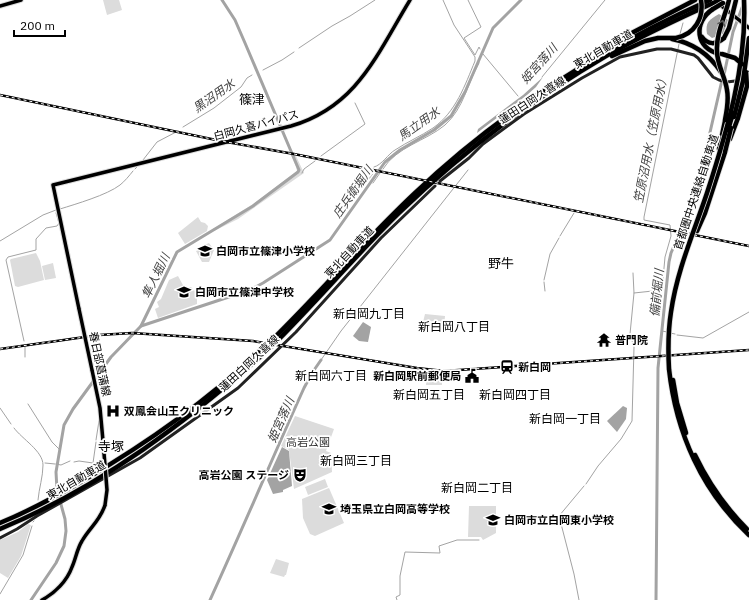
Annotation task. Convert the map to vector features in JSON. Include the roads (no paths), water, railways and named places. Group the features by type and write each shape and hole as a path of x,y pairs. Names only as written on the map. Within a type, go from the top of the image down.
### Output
{"highway":[{"path":"679,9 687,0"},
{"path":"574,73 592,57 626,36 695,0"},
{"path":"676,39 689,33 697,25 702,13 701,0"},
{"name":"東北自動車道","path":"0,529 66,496 114,468 170,429 224,387 268,346 399,213 445,171 512,117 574,73 644,31 710,0"},
{"path":"697,231 742,106 747,86 747,77 738,60 732,57 722,54 711,51 704,46 700,37 703,18 720,2 729,0 717,42 718,58 727,90 728,103 718,158"},
{"path":"700,30 702,37 708,43 718,43 724,38 728,31 736,0"},
{"name":"首都圏中央連絡自動車道","path":"745,0 738,75 718,158 683,262 675,293 669,333 669,369 677,417 686,444 712,493 749,535"},
{"name":"首都圏中央連絡自動車道","path":"745,0 745,46 738,93 724,147 682,275 674,312 671,350 675,390 684,427 700,465 724,503 749,531"},
{"name":"東北自動車道","path":"574,73 646,35 720,2"},
{"path":"574,73 641,42 665,38 676,39 690,44 713,61 722,73"},
{"path":"725,152 740,94 749,38"},
{"name":"東北自動車道","path":"0,523 54,502"}],"main road":[{"path":"0,5 12,0"},
{"path":"0,5 21,0"},
{"name":"白岡久喜バイパス","path":"53,185 300,123 319,115 337,104 366,72 410,0"},
{"path":"720,2 734,17 749,28"},
{"name":"蓮田白岡久喜線","path":"440,181 466,161 483,144 524,114 582,78 620,57 665,48 690,54 698,58 714,77 726,82 740,80 749,72"},
{"name":"春日部菖蒲線","path":"42,600 53,593 65,581 72,568 80,545 99,519 105,505 107,490 100,408 53,185"},
{"name":"蓮田白岡久喜線","path":"66,496 140,458 238,388 296,332 381,238 435,186"},
{"path":"0,538 37,516 54,502"}],"waterway":[{"name":"隼人堀川","path":"31,600 56,563 64,546 66,531 65,519 57,490 56,472 64,425 73,409 111,357 141,326 177,252 253,206 299,170 235,20 222,0"},
{"name":"黒沼用水","path":"299,48 375,0"},
{"name":"馬立用水","path":"374,167 380,164 395,150 441,122 459,98 475,61 475,57 454,25 443,0"},
{"path":"468,0 481,27 464,38 475,55 479,47 480,49"},
{"name":"庄兵衛堀川","path":"141,326 250,290 330,240 385,162 400,150 434,130 451,116 465,92 493,28 521,0"},
{"name":"姫宮落川","path":"542,77 605,0"},
{"name":"備前堀川","path":"724,75 733,32 743,5"},
{"name":"笠原沼用水（笠原用水）","path":"680,34 683,23"},
{"name":"笠原沼用水（笠原用水）","path":"634,293 662,290 665,257 671,236 670,225 644,220 644,217 679,44"},
{"name":"黒沼用水","path":"263,70 294,52"},
{"path":"483,54 518,96"},
{"name":"庄兵衛堀川","path":"383,169 389,161 403,150 445,125 457,111 479,63"},
{"name":"黒沼用水","path":"183,127 214,108 241,87 247,78 252,75"},
{"name":"備前堀川","path":"656,600 658,368 669,262 671,253 690,209 700,176 722,80"},
{"path":"321,156 365,124 355,103"},
{"name":"黒沼用水","path":"143,160 157,142 178,131"},
{"path":"302,173 304,169 315,161"},
{"name":"姫宮落川","path":"321,360 341,331 468,170"},
{"name":"黒沼用水","path":"60,209 91,199 114,189 124,182 133,171"},
{"name":"馬立用水","path":"363,187 374,172"},
{"name":"庄兵衛堀川","path":"373,183 380,173"},
{"name":"黒沼用水","path":"0,241 43,215 56,210"},
{"path":"24,341 6,260 8,257 36,250 36,239 46,228 57,226 59,223 56,213"},
{"path":"560,236 574,213"},
{"path":"544,280 550,254 559,238"},
{"name":"笠原沼用水（笠原用水）","path":"586,484 598,466 621,439 632,421 634,347 630,334 634,293 633,273"},
{"path":"544,282 545,291"},
{"path":"677,335 703,338 749,312"},
{"name":"備前堀川","path":"662,331 667,332"},
{"path":"670,333 675,334"},
{"path":"25,347 25,357"},
{"name":"姫宮落川","path":"210,600 304,388 321,360"},
{"path":"28,404 52,442 60,450"},
{"name":"黒沼用水","path":"0,408 11,424"},
{"path":"96,440 99,421"},
{"name":"黒沼用水","path":"14,428 36,450 42,460 43,469 38,500"},
{"path":"74,462 79,461 93,463 96,442"},
{"path":"56,464 61,465 70,461"},
{"path":"45,463 55,464"},
{"name":"笠原沼用水（笠原用水）","path":"579,600 559,516 584,486"},
{"name":"黒沼用水","path":"0,594 23,555 32,526"},
{"path":"397,600 396,597 400,595 400,576 405,552 440,553 439,546 457,540 479,540"}],"railway":[{"path":"0,95 221,141 294,154 749,246"},
{"path":"0,349 99,335 132,333 253,341 417,368 444,371 749,350"}],"place":[{"name":"白岡市立篠津小学校","path":"205,251"},
{"name":"白岡市立篠津中学校","path":"184,292"},
{"name":"普門院","path":"604,340"},
{"name":"新白岡","path":"507,367"},
{"name":"新白岡駅前郵便局","path":"472,376"},
{"name":"双鳳会山王クリニック","path":"113,411"},
{"name":"高岩公園 ステージ","path":"300,475"},
{"name":"埼玉県立白岡高等学校","path":"329,509"},
{"name":"白岡市立白岡東小学校","path":"493,520"}],"district":[{"name":"篠津","path":"252,99"},
{"name":"野牛","path":"501,263"},
{"name":"新白岡九丁目","path":"369,314"},
{"name":"新白岡八丁目","path":"454,327"},
{"name":"新白岡六丁目","path":"331,376"},
{"name":"新白岡五丁目","path":"429,395"},
{"name":"新白岡四丁目","path":"515,395"},
{"name":"新白岡一丁目","path":"565,419"},
{"name":"寺塚","path":"111,446"},
{"name":"新白岡三丁目","path":"356,461"},
{"name":"新白岡二丁目","path":"477,488"}],"park label":[{"name":"高岩公園","path":"308,442"}]}
